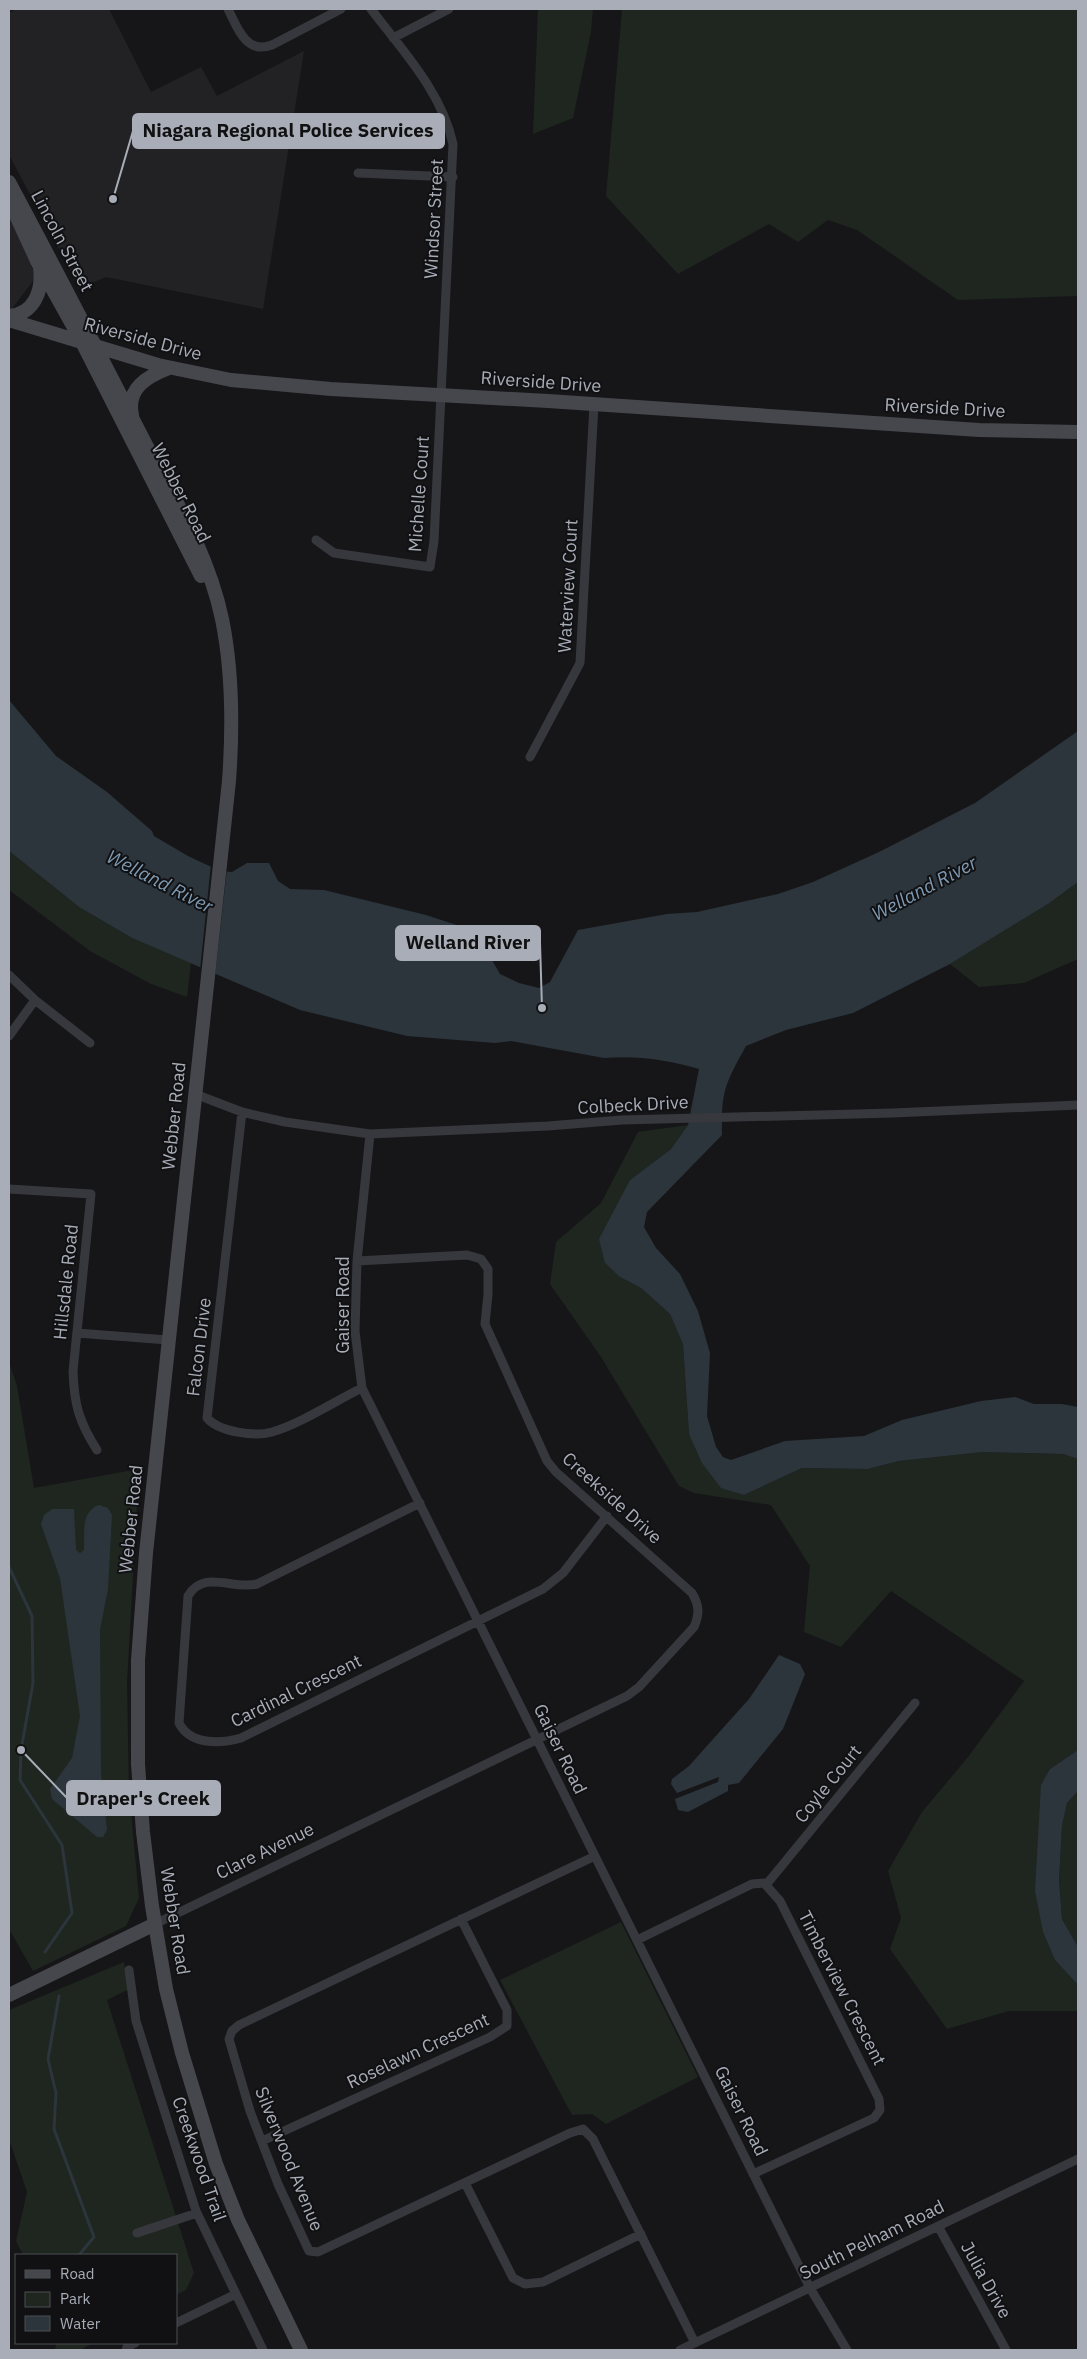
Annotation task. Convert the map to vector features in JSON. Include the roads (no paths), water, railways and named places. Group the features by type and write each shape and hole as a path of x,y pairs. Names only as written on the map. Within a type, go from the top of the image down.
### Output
{"main road":[{"name":"Lincoln Street","path":"9,182 89,344"},
{"name":"Lincoln Street","path":"9,200 37,261 89,344"},
{"path":"9,316 23,312 36,300 42,280 37,261"},
{"name":"Riverside Drive","path":"9,320 170,368 231,380 300,387 441,394 979,430 1078,432"},
{"name":"Webber Road","path":"89,344 133,419 203,558 222,619 230,668 233,725 221,852 145,1562 138,1660 138,1764 142,1832 155,1924 166,1989 182,2053 216,2164 238,2220 301,2350"},
{"name":"Webber Road","path":"89,344 196,564 212,606 230,668"},
{"path":"133,419 131,402 138,387 148,377 170,368"},
{"name":"Clare Avenue","path":"9,1995 155,1924"}],"street":[{"path":"228,9 244,39 250,44 261,47 276,43 341,9"},
{"name":"Windsor Street","path":"371,9 434,94 444,112 453,144 453,177 441,394"},
{"path":"393,38 449,9"},
{"path":"358,172 453,177"},
{"name":"Michelle Court","path":"316,540 334,554 430,567 434,540 441,394"},
{"name":"Waterview Court","path":"530,757 580,663 594,404"},
{"path":"9,975 35,1000 90,1043"},
{"path":"9,1036 35,1000"},
{"name":"Colbeck Drive","path":"195,1094 242,1112 285,1122 370,1134 548,1126 622,1120 729,1118 1078,1105"},
{"name":"Falcon Drive","path":"242,1112 207,1418 213,1426 224,1431 270,1433 362,1388"},
{"name":"Gaiser Road","path":"370,1134 357,1262 355,1331 362,1388 810,2288 847,2350"},
{"name":"Hillsdale Road","path":"9,1189 91,1194 73,1370 76,1406 84,1430 97,1450"},
{"name":"Creekside Drive","path":"357,1262 467,1255 481,1259 488,1269 485,1324 547,1461 556,1472 692,1593 697,1602 698,1618 688,1634 639,1687 627,1696 537,1739"},
{"path":"77,1333 168,1340"},
{"name":"Cardinal Crescent","path":"420,1503 257,1584 246,1587 207,1582 193,1588 188,1596 179,1723 183,1731 192,1737 220,1743 241,1738 543,1589 563,1573 607,1516"},
{"name":"Coyle Court","path":"766,1885 914,1703"},
{"name":"Clare Avenue","path":"155,1924 537,1739"},
{"name":"Silverwood Avenue","path":"595,1856 248,2020 232,2031 229,2039 231,2049 262,2141 309,2251 318,2252 570,2133 583,2129 593,2139 695,2343"},
{"path":"637,1940 752,1884 766,1885"},
{"name":"Timberview Crescent","path":"754,2174 874,2118 880,2110 879,2099 784,1909 766,1885"},
{"name":"Roselawn Crescent","path":"262,2141 490,2037 507,2026 507,2010 462,1919"},
{"name":"Creekwood Trail","path":"129,1970 136,2020 197,2213 263,2350"},
{"name":"South Pelham Road","path":"680,2350 1078,2159"},
{"path":"465,2183 512,2278 525,2284 543,2282 640,2234"},
{"path":"138,2233 197,2213"},
{"name":"Julia Drive","path":"938,2226 1006,2350"},
{"path":"178,2322 236,2294"}],"water":[{"path":"9,700 56,756 107,792 152,831 154,836 188,856 220,871 232,872 247,863 269,863 278,881 290,889 324,890 426,915 475,931 500,974 519,983 539,988 550,982 578,930 667,914 697,912 778,894 813,882 879,852 975,803 1078,731 1078,882 1048,904 950,964 853,1013 786,1030 746,1046 726,1088 722,1108 722,1135 647,1212 644,1227 656,1248 680,1274 698,1311 710,1353 707,1416 716,1447 723,1457 731,1460 785,1441 864,1436 902,1420 981,1401 1015,1397 1034,1404 1062,1404 1078,1407 1078,1459 1063,1454 983,1452 899,1461 868,1469 802,1468 744,1495 721,1488 702,1463 689,1434 683,1344 670,1314 641,1288 620,1277 605,1263 599,1239 630,1180 671,1149 688,1125 699,1069 652,1059 604,1058 511,1041 495,1043 407,1036 300,1010 132,938 79,907 9,851"},
{"path":"99,1505 108,1508 112,1515 108,1589 100,1629 101,1773 107,1830 103,1837 97,1837 52,1799 50,1789 72,1758 80,1716 60,1578 41,1524 44,1515 52,1509 74,1509 76,1550 80,1553 84,1550 86,1518 93,1508"},
{"path":"779,1655 800,1664 805,1674 783,1729 739,1783 728,1785 728,1791 688,1812 678,1810 675,1799 718,1782 719,1777 677,1793 671,1784 672,1779 689,1766 749,1699"},
{"path":"1078,1750 1078,1791 1067,1803 1062,1826 1059,1880 1062,1919 1078,1947 1078,1985 1055,1960 1043,1932 1035,1891 1041,1785 1050,1769"}],"waterway":[{"path":"9,1567 32,1616 33,1683 21,1750 20,1780 62,1845 72,1913 45,1952"},
{"path":"59,1996 48,2059 56,2093 54,2129 94,2237 80,2254"}],"place":[{"name":"Niagara Regional Police Services","path":"113,199"},
{"name":"Welland River","path":"542,1008"},
{"name":"Draper's Creek","path":"21,1750"}]}
